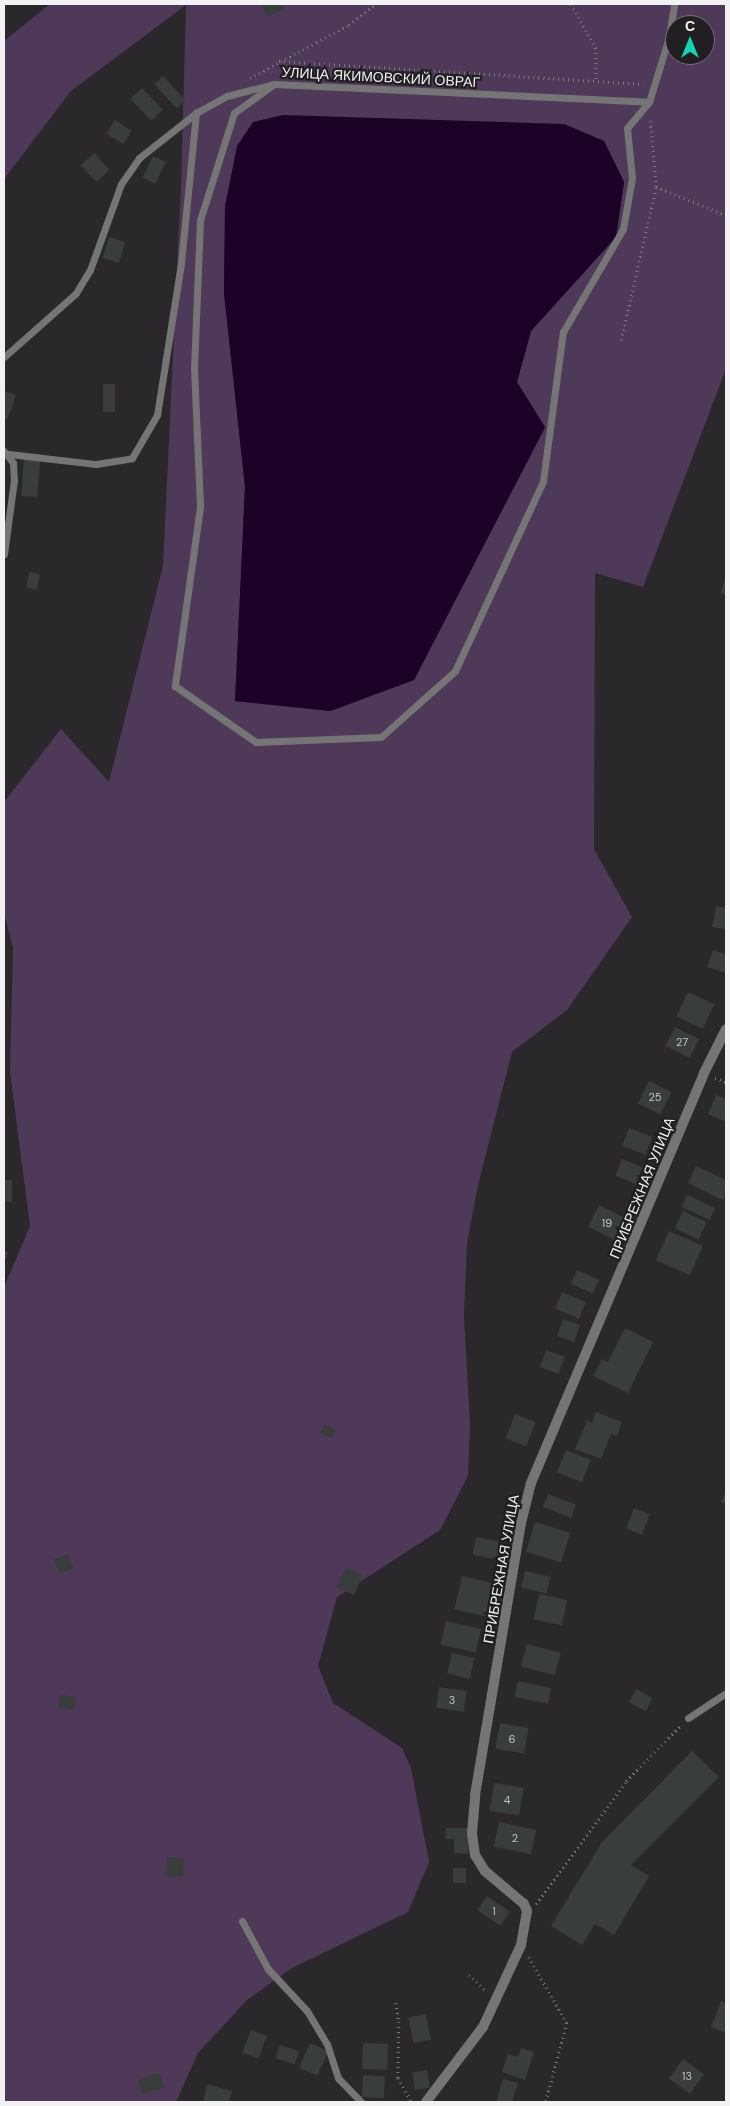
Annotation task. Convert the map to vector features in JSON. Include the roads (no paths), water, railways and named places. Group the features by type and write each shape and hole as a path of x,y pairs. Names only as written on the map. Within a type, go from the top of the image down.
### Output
{"street":[{"name":"ПРИБРЕЖНАЯ УЛИЦА","path":"426,2102 483,2027 521,1945 526,1919 524,1904 485,1871 475,1855 472,1834 475,1796 521,1524 541,1455 595,1337 704,1073 726,1030"}],"lane":[{"path":"274,84 234,113 200,220 194,368 200,507 174,686 256,742 381,737 455,671 543,481 563,332 623,229 632,178 627,128 649,102 669,37 674,4"},
{"name":"УЛИЦА ЯКИМОВСКИЙ ОВРАГ","path":"4,357 76,293 90,270 121,184 139,158 196,113 227,96 274,84 649,102"},
{"path":"6,452 96,464 132,458 157,415 181,263 196,113"},
{"path":"4,554 14,502 13,463 6,452"},
{"path":"688,1718 726,1693"},
{"path":"242,1921 268,1970 307,2011 327,2044 338,2078 360,2102"}]}
